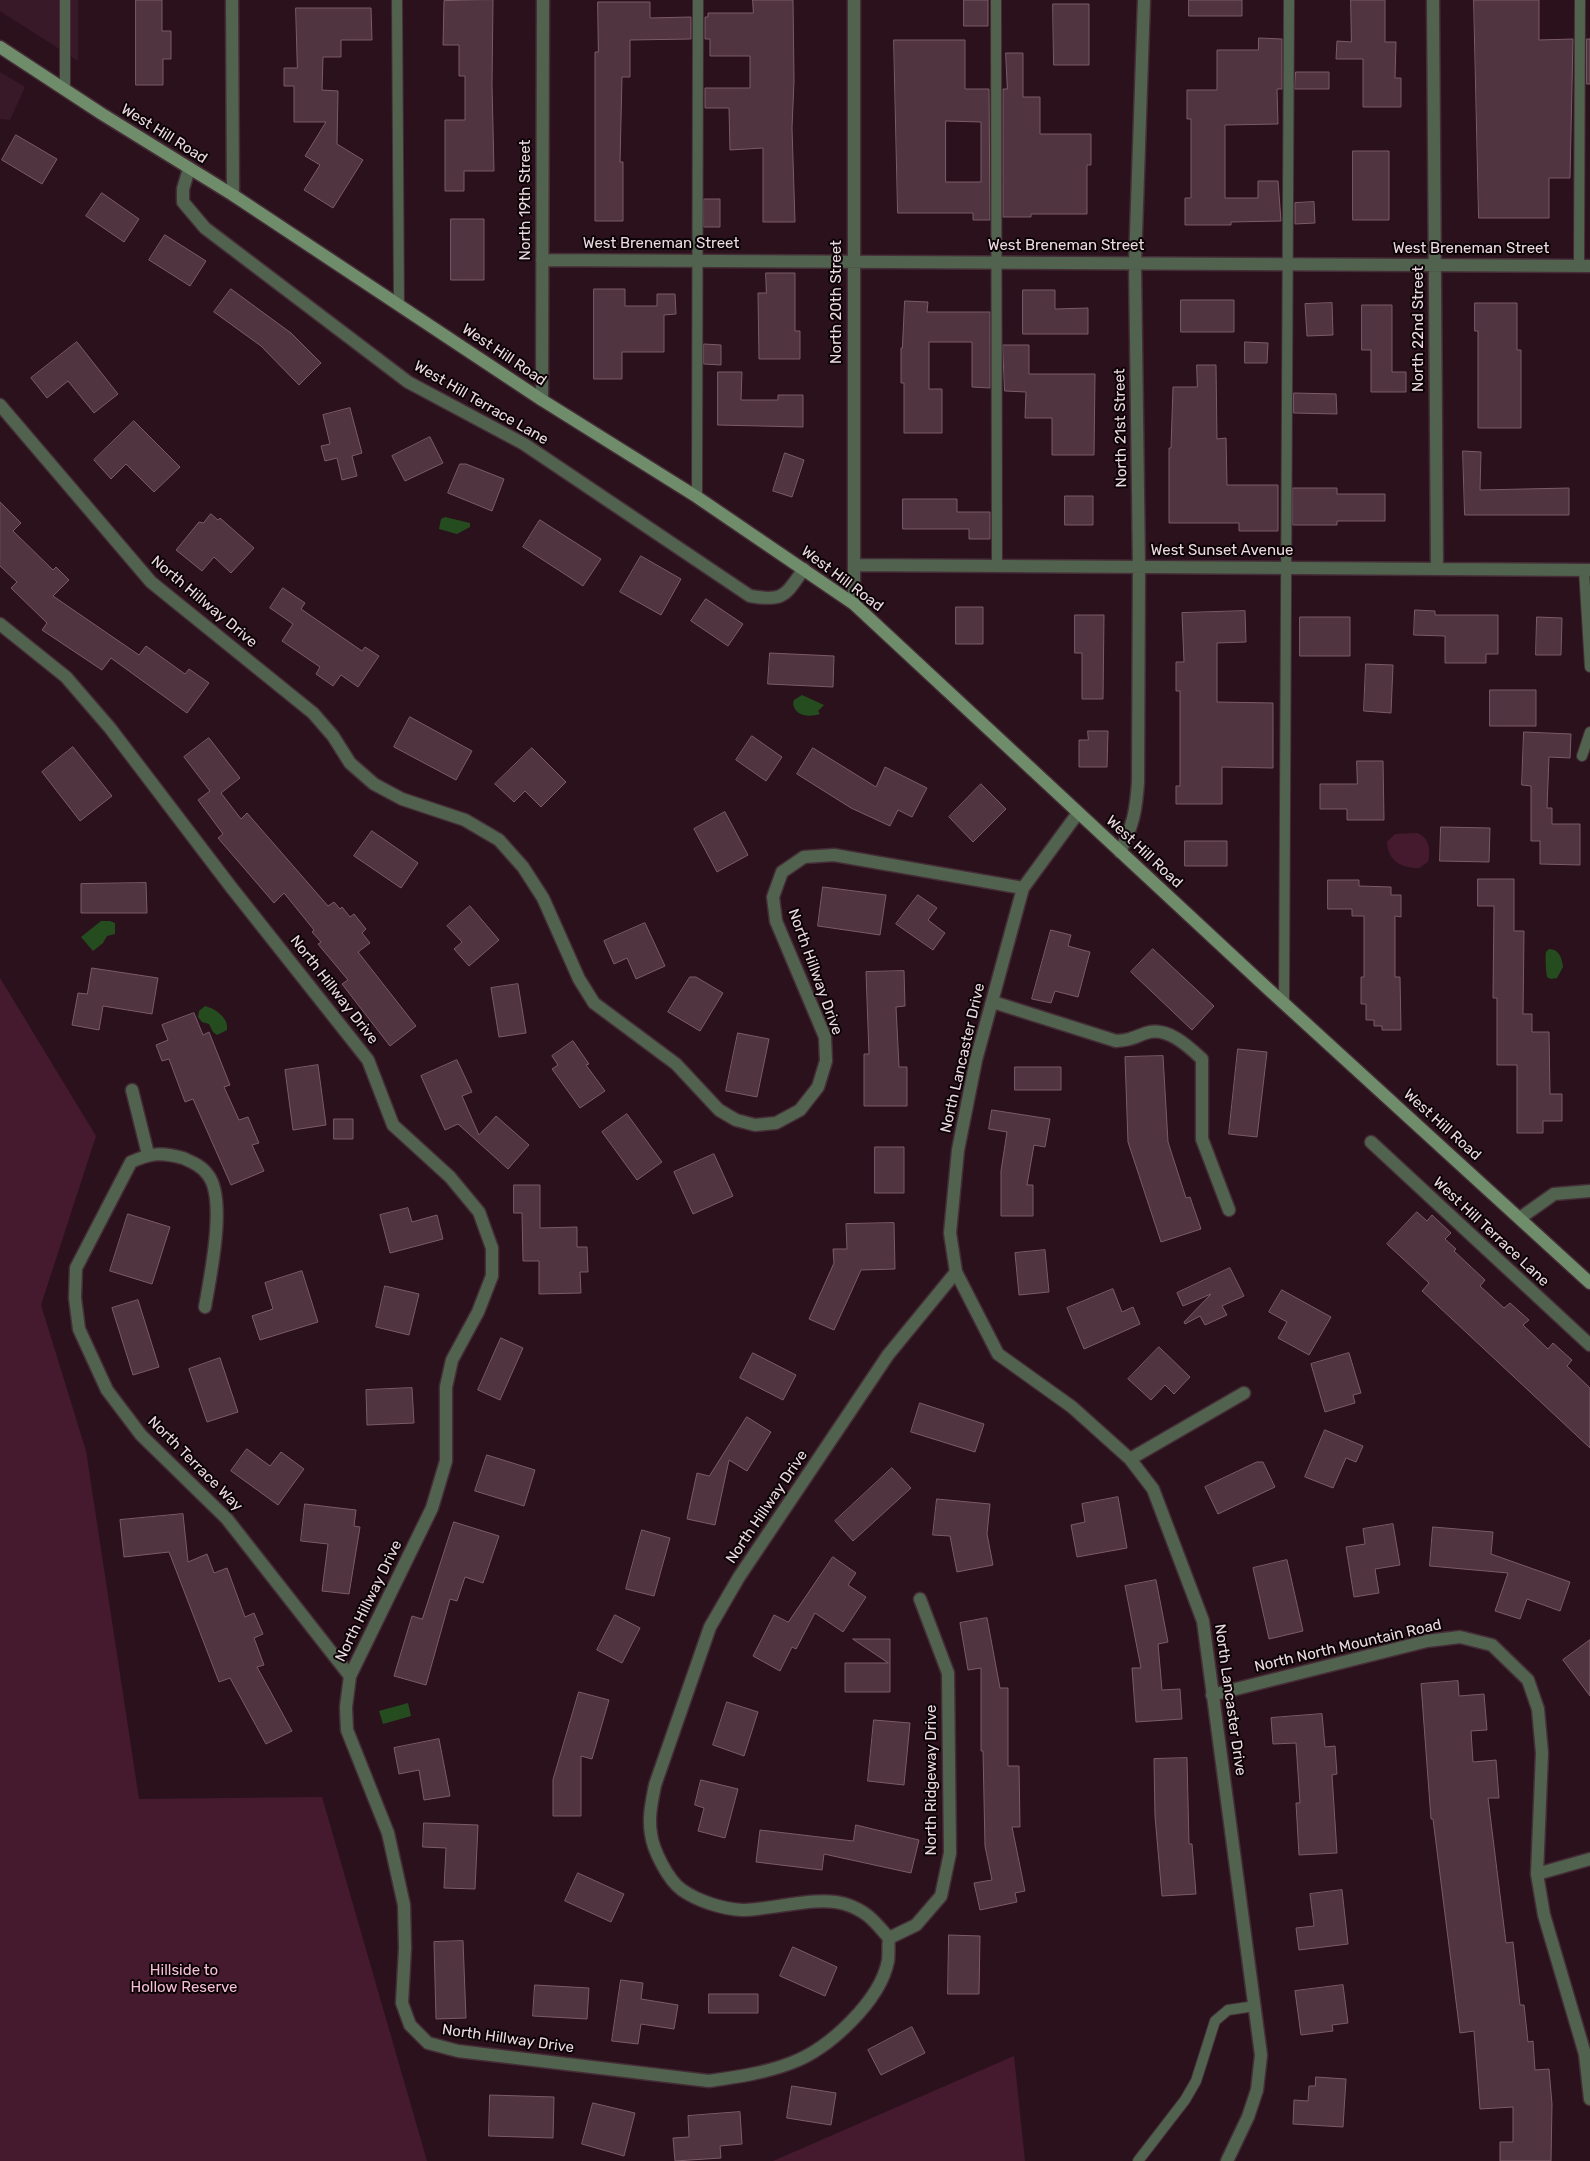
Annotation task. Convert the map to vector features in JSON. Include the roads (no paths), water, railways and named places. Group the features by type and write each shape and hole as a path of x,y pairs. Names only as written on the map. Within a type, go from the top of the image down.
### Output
{"street":[{"path":"232,0 233,195"},
{"name":"North 19th Street","path":"542,400 543,0"},
{"name":"North 20th Street","path":"854,0 854,604"},
{"name":"North 21st Street","path":"1120,852 1136,813 1139,567 1135,263 1144,0"},
{"name":"North 22nd Street","path":"1433,0 1437,569"},
{"name":"West Hill Road","path":"0,47 189,169 233,195 542,400 698,498 854,604 1120,852 1590,1282"},
{"name":"West Hill Terrace Lane","path":"189,169 183,189 182,202 205,228 408,382 524,444 750,596 772,600 786,594 804,569"},
{"name":"West Breneman Street","path":"542,260 1585,266"},
{"name":"North Hillway Drive","path":"0,405 151,582 313,713 333,736 350,763 374,784 402,799 465,820 499,840 523,867 543,898 578,979 594,1003 676,1064 719,1110 736,1120 755,1125 776,1123 800,1110 818,1087 826,1061 825,1037 776,921 773,897 782,872 804,857 834,855 1023,888"},
{"name":"West Sunset Avenue","path":"854,564 1587,570"},
{"name":"North Hillway Drive","path":"0,624 66,676 110,728 231,887 368,1060 393,1124 450,1177 479,1212 492,1248 492,1276 478,1312 452,1360 446,1387 446,1461 432,1508 350,1676 346,1707 347,1730 388,1833 404,1905 405,1948 402,2002 410,2025 428,2043 458,2051 709,2081 743,2076 792,2063 832,2039 855,2018 876,1992 888,1961 889,1938 867,1913 843,1903 815,1902 742,1910 710,1904 680,1889 663,1866 651,1835 650,1810 655,1785 710,1627 740,1577 888,1355 956,1272"},
{"name":"North Lancaster Drive","path":"1078,813 1023,888 976,1060 958,1150 950,1234 956,1272 998,1354 1072,1407 1130,1459 1153,1490 1203,1620 1261,2055 1257,2090 1248,2116 1227,2161"},
{"path":"993,1002 1116,1041 1132,1040 1148,1032 1165,1033 1190,1048 1202,1059 1202,1139 1229,1210"},
{"path":"132,1090 148,1154 168,1154 193,1162 209,1175 217,1198 215,1234 206,1307"},
{"name":"West Hill Terrace Lane","path":"1371,1142 1590,1345"},
{"name":"North Terrace Way","path":"148,1154 131,1162 76,1268 75,1298 79,1330 107,1390 141,1435 227,1519 350,1676"},
{"path":"1520,1218 1554,1194 1590,1191"},
{"path":"1130,1459 1244,1393"},
{"name":"North Ridgeway Drive","path":"889,1938 916,1925 941,1896 950,1853 948,1673 920,1599"},
{"name":"North North Mountain Road","path":"1212,1695 1427,1641 1460,1637 1492,1645 1528,1680 1538,1709 1542,1753 1536,1874 1544,1915 1585,2054 1590,2099"},
{"path":"1536,1874 1590,1859"}],"lane":[{"path":"65,0 65,89"},
{"path":"397,0 399,305"},
{"path":"698,0 698,498"},
{"path":"996,0 997,566"},
{"path":"1284,1003 1289,0"},
{"path":"1580,0 1585,266"},
{"path":"1587,570 1590,667"},
{"path":"1582,756 1590,732"},
{"path":"1138,2161 1185,2100 1196,2081 1215,2020 1228,2010 1255,2006"}],"park label":[{"name":"Hillside to Hollow Reserve","path":"184,1980"}]}
